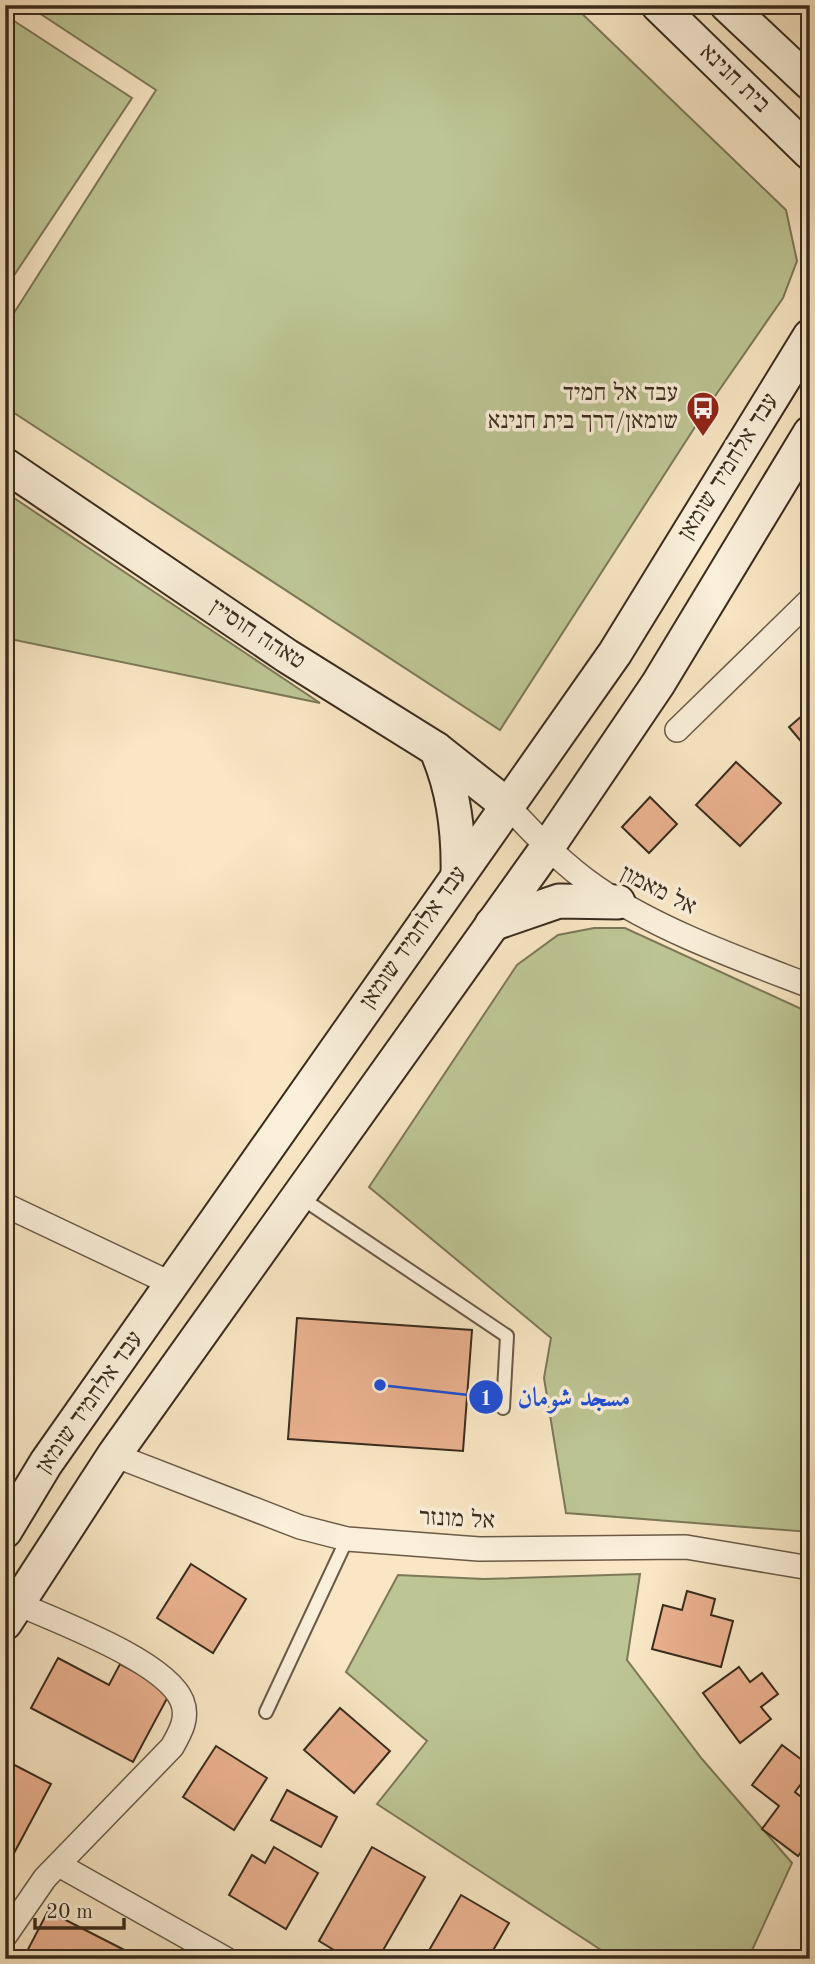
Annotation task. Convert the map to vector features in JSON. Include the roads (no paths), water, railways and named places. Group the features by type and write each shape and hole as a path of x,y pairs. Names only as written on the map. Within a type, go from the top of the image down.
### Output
{"main road":[{"name":"בית חנינא","path":"658,5 809,154"},
{"name":"בית חנינא","path":"727,5 810,83"},
{"name":"עבד אלחמיד שומאן","path":"5,1531 46,1463 615,653 810,336"},
{"name":"עבד אלחמיד שומאן","path":"11,1613 114,1455 547,848 658,684 810,433"},
{"name":"טאהה חוסיין","path":"5,465 287,656 436,749 507,805"},
{"path":"436,749 444,768 454,811 458,875"},
{"path":"492,924 521,911 559,901 618,902"}],"street":[{"path":"677,730 810,600"},
{"name":"אל מאמון","path":"507,805 547,848 618,902 743,960 810,986"},
{"path":"5,1205 172,1284"},
{"name":"אל מונזר","path":"114,1455 300,1527 347,1539 479,1549 686,1547 810,1568"},
{"path":"5,1936 45,1878 172,1747 181,1731 185,1714 182,1700 174,1688 151,1669 123,1652 11,1613"},
{"path":"59,1865 226,1959"}],"lane":[{"path":"297,1195 507,1336 503,1408"},
{"path":"266,1712 347,1539"}],"place":[{"name":"עבד אל חמיד שומאן/דרך בית חנינא","path":"703,438"},
{"name":"مسجد شومان","path":"380,1385"}]}
